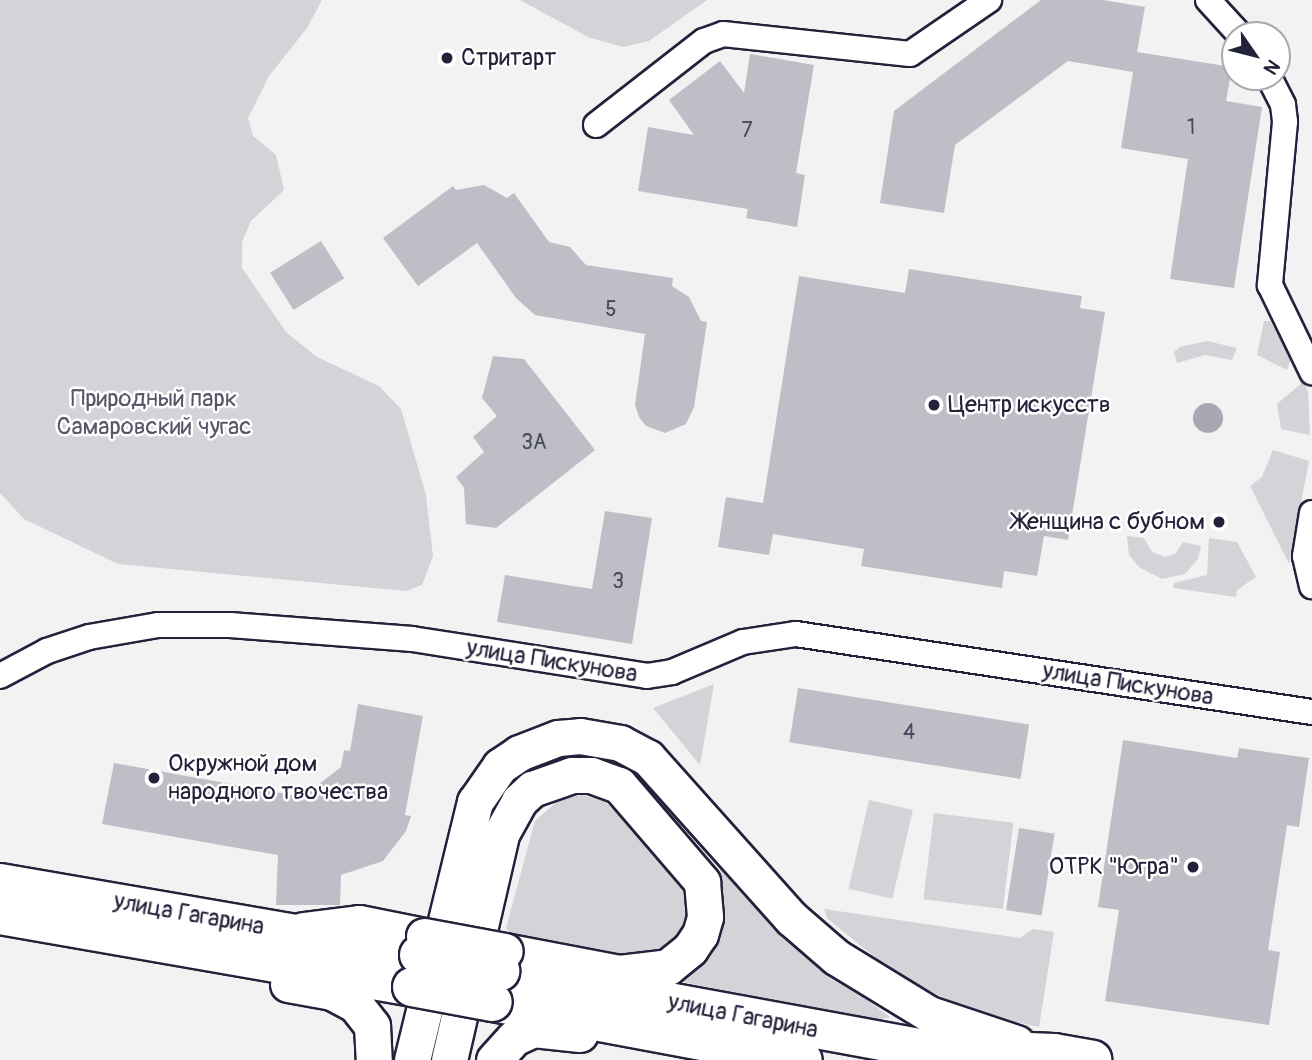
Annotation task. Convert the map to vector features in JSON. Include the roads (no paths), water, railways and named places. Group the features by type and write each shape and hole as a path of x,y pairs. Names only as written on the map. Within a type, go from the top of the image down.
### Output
{"main road":[{"path":"412,1060 419,973 466,828 481,792 500,766 519,752 558,738 580,736 620,743 648,758 790,918 855,970 929,1014 1065,1057"},
{"path":"419,973 505,975 619,973 668,967 690,949 705,917 702,882 619,785 592,775 557,777 519,801 501,834 459,1017 449,1060"},
{"name":"улица Гагарина","path":"0,883 292,932 419,973"},
{"name":"улица Гагарина","path":"0,915 419,973"},
{"path":"59,924 137,955 341,995 361,1010 372,1026 374,1060"},
{"path":"419,973 505,975"},
{"name":"улица Гагарина","path":"505,975 986,1060"},
{"name":"улица Гагарина","path":"505,975 712,1050 803,1060"},
{"path":"494,1060 514,1038 533,1029 712,1050"},
{"path":"909,1047 1092,1060"}],"street":[{"path":"596,125 704,41 723,34 910,54 989,0"},
{"path":"1208,0 1227,21"},
{"path":"1276,91 1283,106 1285,122 1270,285 1312,372"},
{"path":"1312,513 1305,556 1312,586"},
{"name":"улица Пискунова","path":"0,676 47,651 89,637 158,625 230,625 412,639 647,676 672,671 743,642 796,635 1312,712"}],"place":[{"name":"Стритарт","path":"447,58"},
{"name":"Центр искусств","path":"934,405"},
{"name":"Женщина с бубном","path":"1219,522"},
{"name":"Окружной дом народного твочества","path":"154,778"},
{"name":"ОТРК \"Югра\"","path":"1193,867"}],"park label":[{"name":"Природный парк Самаровский чугас","path":"154,413"}]}
